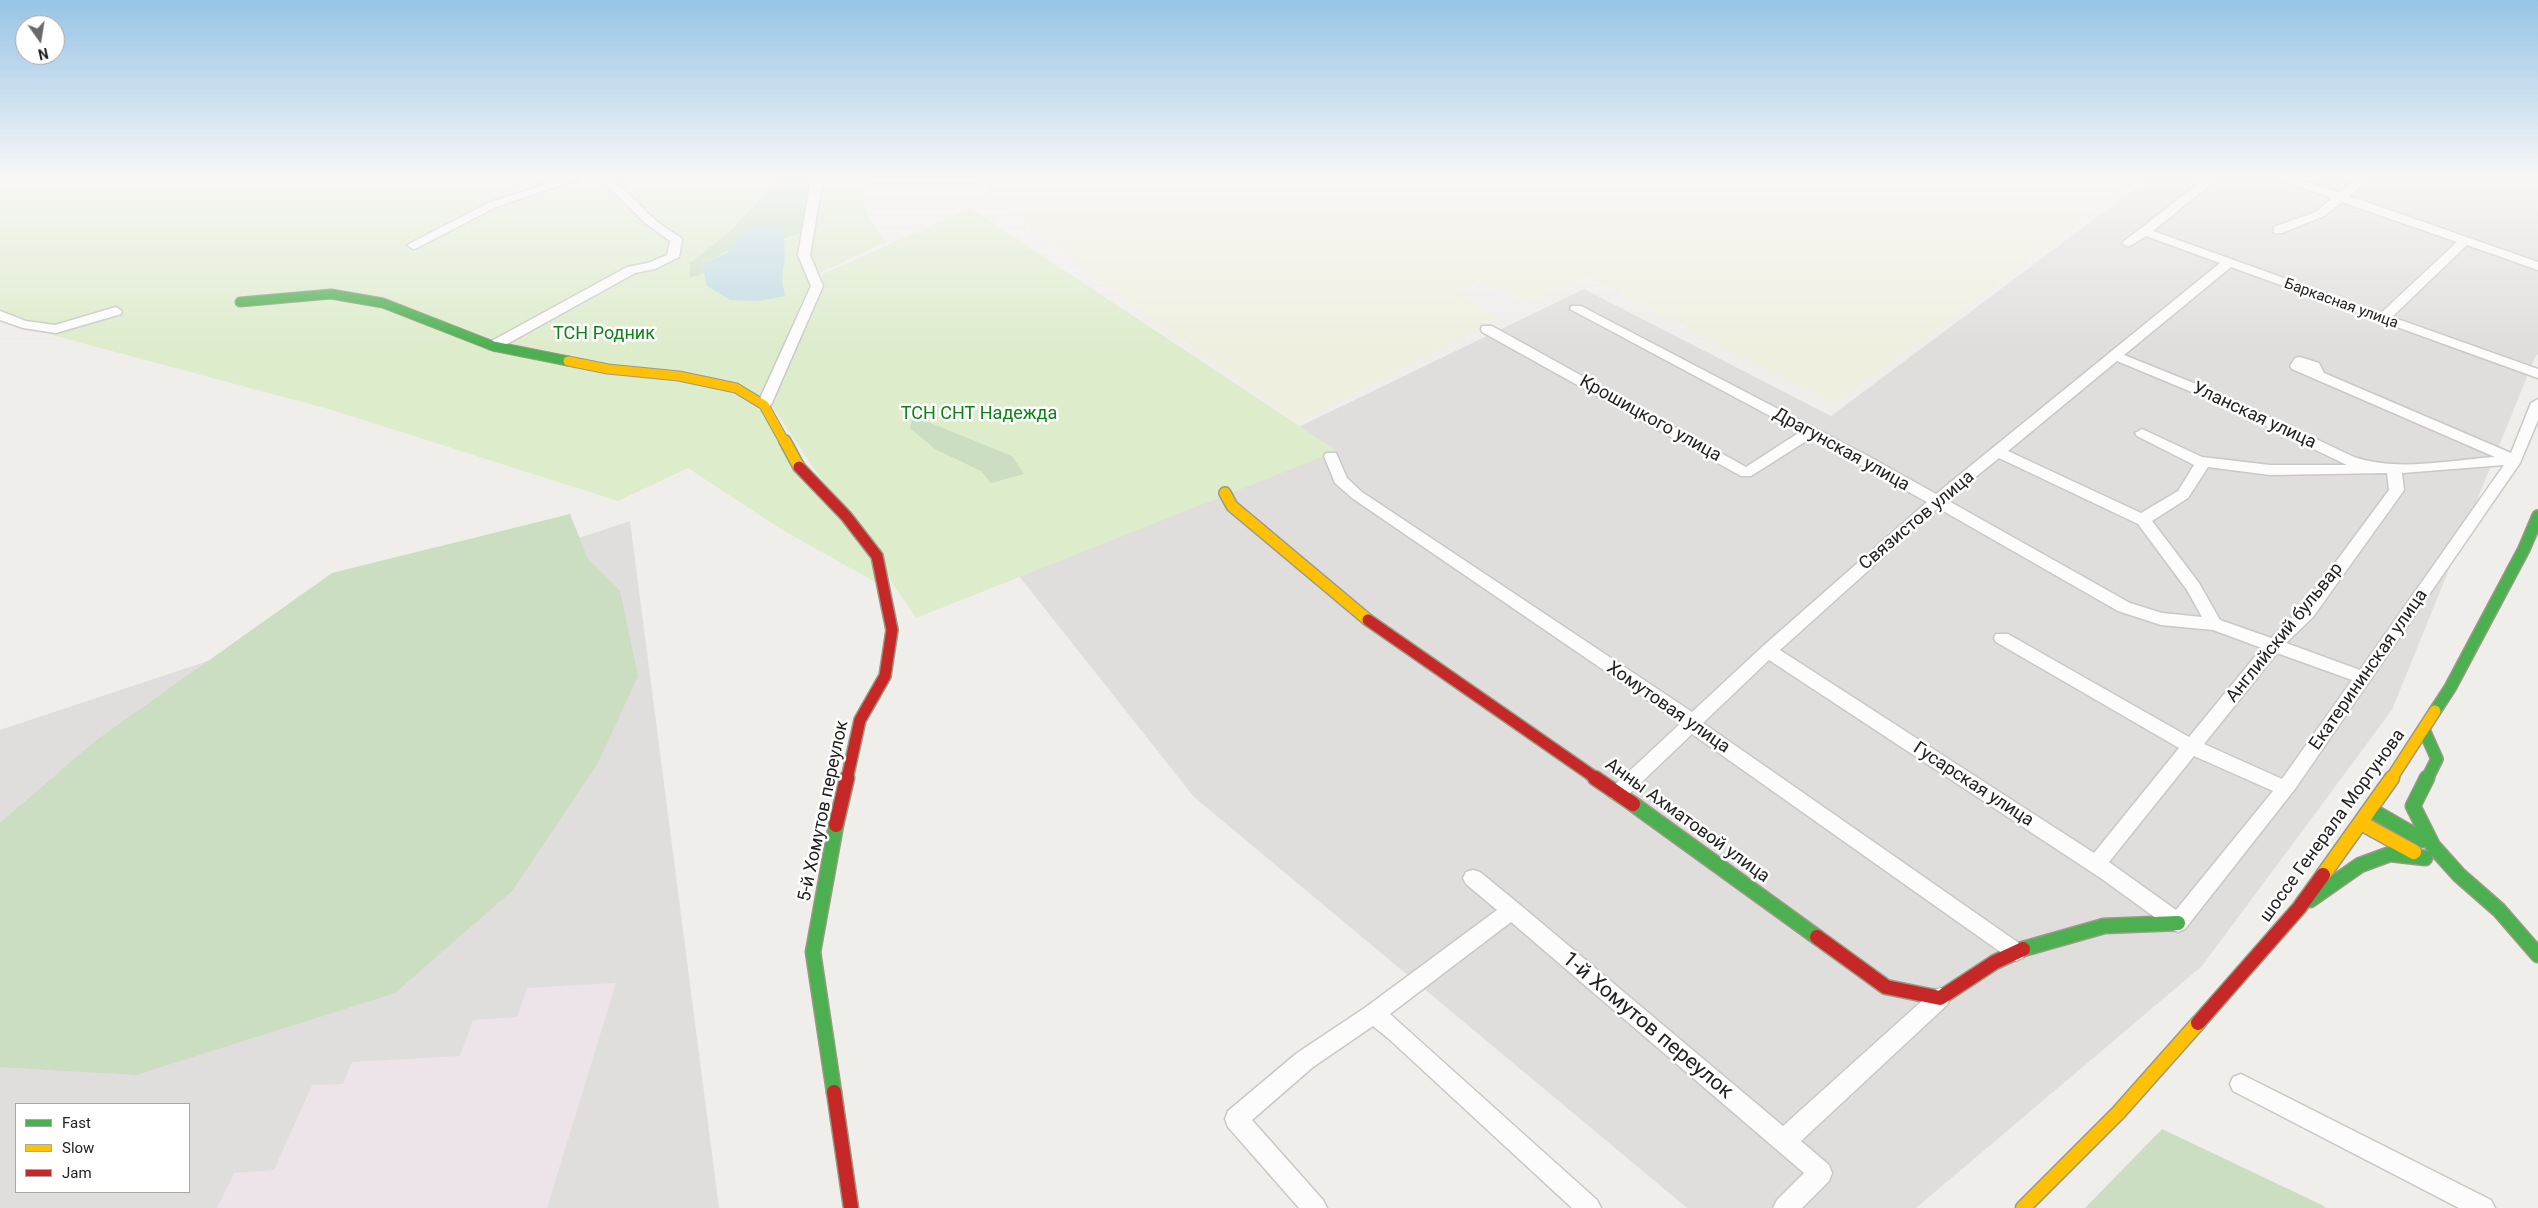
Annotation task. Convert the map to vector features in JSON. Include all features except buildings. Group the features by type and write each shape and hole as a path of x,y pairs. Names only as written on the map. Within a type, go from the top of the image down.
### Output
{"street":[{"path":"413,245 432,235"},
{"path":"493,346 631,270 673,257 676,240 669,235"},
{"path":"240,302 331,294 374,302 493,346 608,369 679,376 736,388 764,404 817,286 804,255 807,235"},
{"path":"2128,243 2140,235"},
{"name":"Баркасная улица","path":"2154,235 2538,374"},
{"path":"2453,235 2538,266"},
{"path":"2382,318 2466,240"},
{"name":"Связистов улица","path":"1618,793 1768,651 1936,502 2000,452 2228,263"},
{"name":"Драгунская улица","path":"1576,309 1810,432 2124,607 2160,619 2214,624 2364,678"},
{"path":"0,315 23,324 56,329 116,311"},
{"name":"Крошицкого улица","path":"1488,329 1746,473 1810,432"},
{"name":"Уланская улица","path":"2116,356 2216,397 2349,460 2372,468 2394,469"},
{"path":"2318,374 2516,460"},
{"name":"Екатерининская улица","path":"2178,923 2285,788 2516,460 2538,403"},
{"name":"5-й Хомутов переулок","path":"764,404 802,473 846,516 878,556 892,630 885,676 860,720 839,809 813,952 851,1208"},
{"path":"2142,433 2199,462 2270,470 2351,470 2372,468"},
{"path":"2000,452 2143,520 2193,587 2214,624"},
{"name":"Хомутовая улица","path":"1331,456 1340,480 1357,495 1687,718 1692,724 2016,952"},
{"path":"2394,469 2516,460"},
{"path":"2143,520 2153,510 2170,504 2189,489 2197,470 2202,465 2199,462"},
{"name":"Английский бульвар","path":"2095,864 2274,645 2306,612 2397,490 2394,469"},
{"name":"Анны Ахматовой улица","path":"1225,492 1232,506 1355,611 1618,793 1886,986 1940,998"},
{"name":"шоссе Генерала Моргунова","path":"2023,1208 2119,1112 2299,908 2371,810 2455,680 2524,549 2538,516"},
{"path":"2002,638 2192,747 2285,788"},
{"name":"Гусарская улица","path":"1768,651 2095,864 2178,923"},
{"path":"2424,730 2437,758 2413,806 2433,846 2460,875 2499,910 2538,955"},
{"path":"2371,810 2433,846"},
{"path":"2361,823 2460,875"},
{"path":"2299,908 2360,865 2390,854 2425,858"},
{"name":"1-й Хомутов переулок","path":"1474,878 1821,1173 1785,1208"},
{"path":"1315,1208 1236,1119 1306,1060 1373,1014 1512,910"},
{"path":"1784,1141 1940,998 1995,962 2029,946 2104,926 2146,926 2178,923"},
{"path":"1373,1014 1397,1032 1589,1208"},
{"path":"2241,1084 2483,1208"}],"shaded area":[{"path":"2073,235 2538,235 2538,354 2535,357 2392,710 2202,966 1916,1208 1687,1208 1194,797 1011,566 1584,289 1831,416"},
{"path":"630,521 719,1208 0,1208 0,730"},
{"path":"616,983 547,1208 217,1208 234,1173 274,1170 312,1085 343,1084 352,1062 460,1056 473,1020 517,1017 527,988"}],"green space":[{"name":"ТСН Родник","path":"0,235 882,235 887,242 817,274 763,397 791,443 893,592 779,528 688,468 618,501 332,410 0,321"},
{"path":"726,235 757,235 702,264 704,273 690,278 690,263"},
{"name":"ТСН СНТ Надежда","path":"909,235 1011,235 1337,451 916,618 769,402 823,274"},
{"path":"1037,235 2067,235 1835,403 1587,276 1525,302 1479,281 1456,291 1496,318 1298,423"},
{"path":"913,416 1012,456 1024,474 991,483 981,471 935,449 910,428"},
{"path":"570,514 588,559 620,591 638,676 598,763 512,891 395,993 136,1075 0,1067 0,823 95,741 332,573"},
{"path":"2162,1129 2322,1205 2326,1208 2085,1208"}],"water":[{"path":"740,235 784,235 785,256 782,280 785,296 759,301 730,300 707,286 702,264 727,253"}],"traffic: fast":[{"path":"240,302 331,294 383,303 493,346 568,361"},
{"path":"2435,711 2450,688 2524,549 2538,516"},
{"path":"2424,730 2437,759 2413,806 2433,846 2459,875 2499,910 2538,955"},
{"path":"1633,804 1817,937"},
{"path":"2371,810 2423,840"},
{"path":"834,1092 813,952 836,825"},
{"path":"2310,900 2360,865 2390,854 2425,858"},
{"path":"2023,949 2104,926 2178,923"}],"traffic: slow":[{"path":"568,361 608,369 679,376 736,388 764,405 799,467"},
{"path":"1225,493 1232,506 1368,620"},
{"path":"2323,875 2371,810 2435,711"},
{"path":"2361,823 2414,852"},
{"path":"2023,1208 2119,1112 2198,1023"}],"traffic: jam":[{"path":"799,467 846,516 877,556 892,630 885,676 860,720 836,825"},
{"path":"1368,620 1633,804"},
{"path":"2198,1023 2299,908 2323,875"},
{"path":"1817,937 1886,987 1940,998 1995,962 2023,949"},
{"path":"834,1092 851,1208"}]}
